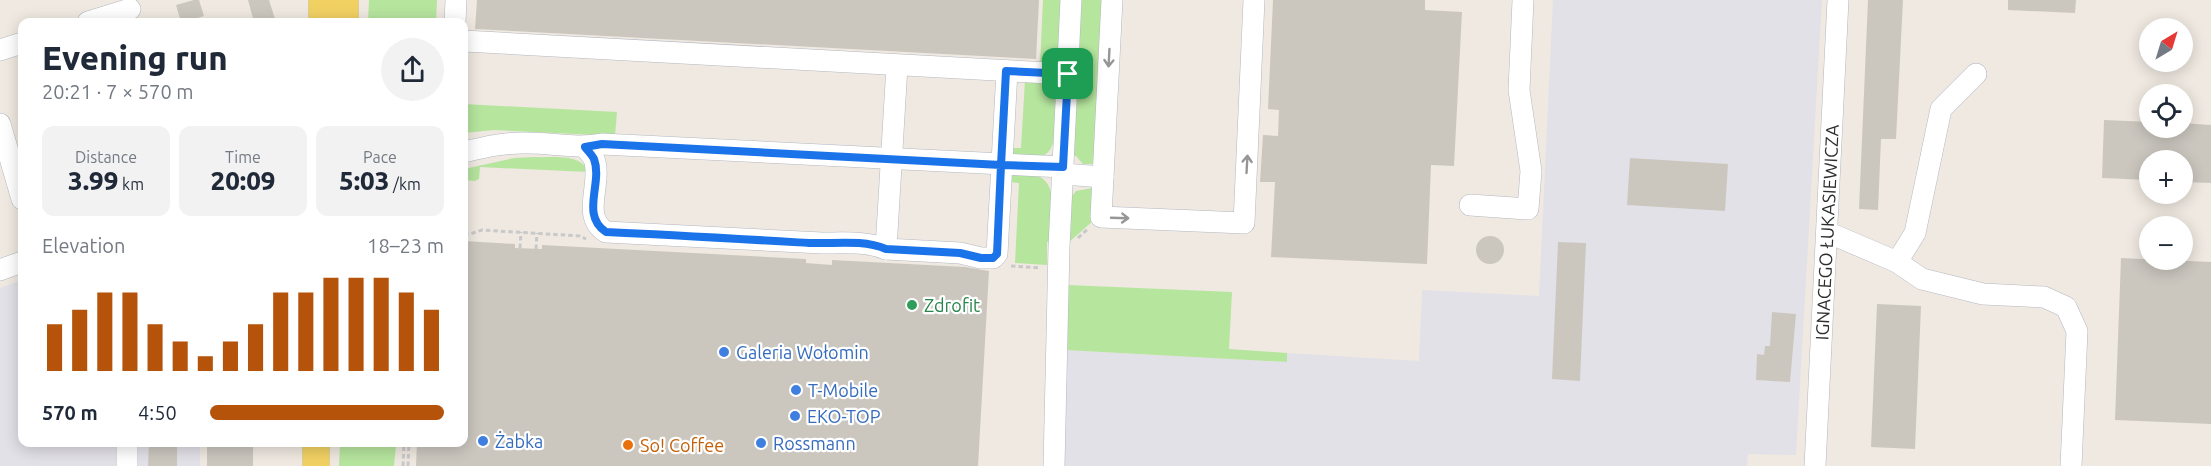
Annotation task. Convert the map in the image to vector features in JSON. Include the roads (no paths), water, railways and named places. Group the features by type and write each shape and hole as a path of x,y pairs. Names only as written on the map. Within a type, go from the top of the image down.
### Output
{"main road":[{"path":"322,0 322,18"},
{"path":"345,0 345,18"},
{"path":"316,447 316,466"}],"street":[{"path":"455,18 456,0"},
{"path":"1054,466 1071,0"},
{"path":"1112,0 1101,217 1244,223 1254,0"},
{"path":"1470,205 1528,208 1531,171 1519,90 1523,0"},
{"name":"IGNACEGO ŁUKASIEWICZA","path":"1815,466 1838,0"},
{"path":"104,18 131,11"},
{"path":"468,41 1068,74"},
{"path":"0,50 18,44"},
{"path":"886,249 897,66"},
{"path":"585,147 594,159 596,174 593,214 600,228 606,232 850,243 875,245 886,249 960,253 993,258 997,254 1006,71"},
{"path":"1897,262 1915,233 1941,109 1976,74"},
{"path":"0,124 17,167"},
{"path":"468,151 502,144 528,142 585,147 602,144 1001,165 1103,177"},
{"path":"1827,232 1897,262 1922,279 1983,294 2044,297 2066,307 2077,331 2071,466"},
{"path":"0,270 18,263"},
{"path":"127,447 127,466"}],"place":[{"name":"Zdrofit","path":"912,305"},
{"name":"Galeria Wołomin","path":"724,352"},
{"name":"T-Mobile","path":"796,390"},
{"name":"EKO-TOP","path":"795,416"},
{"name":"Żabka","path":"483,441"},
{"name":"Rossmann","path":"761,443"},
{"name":"So! Coffee","path":"628,445"}]}
